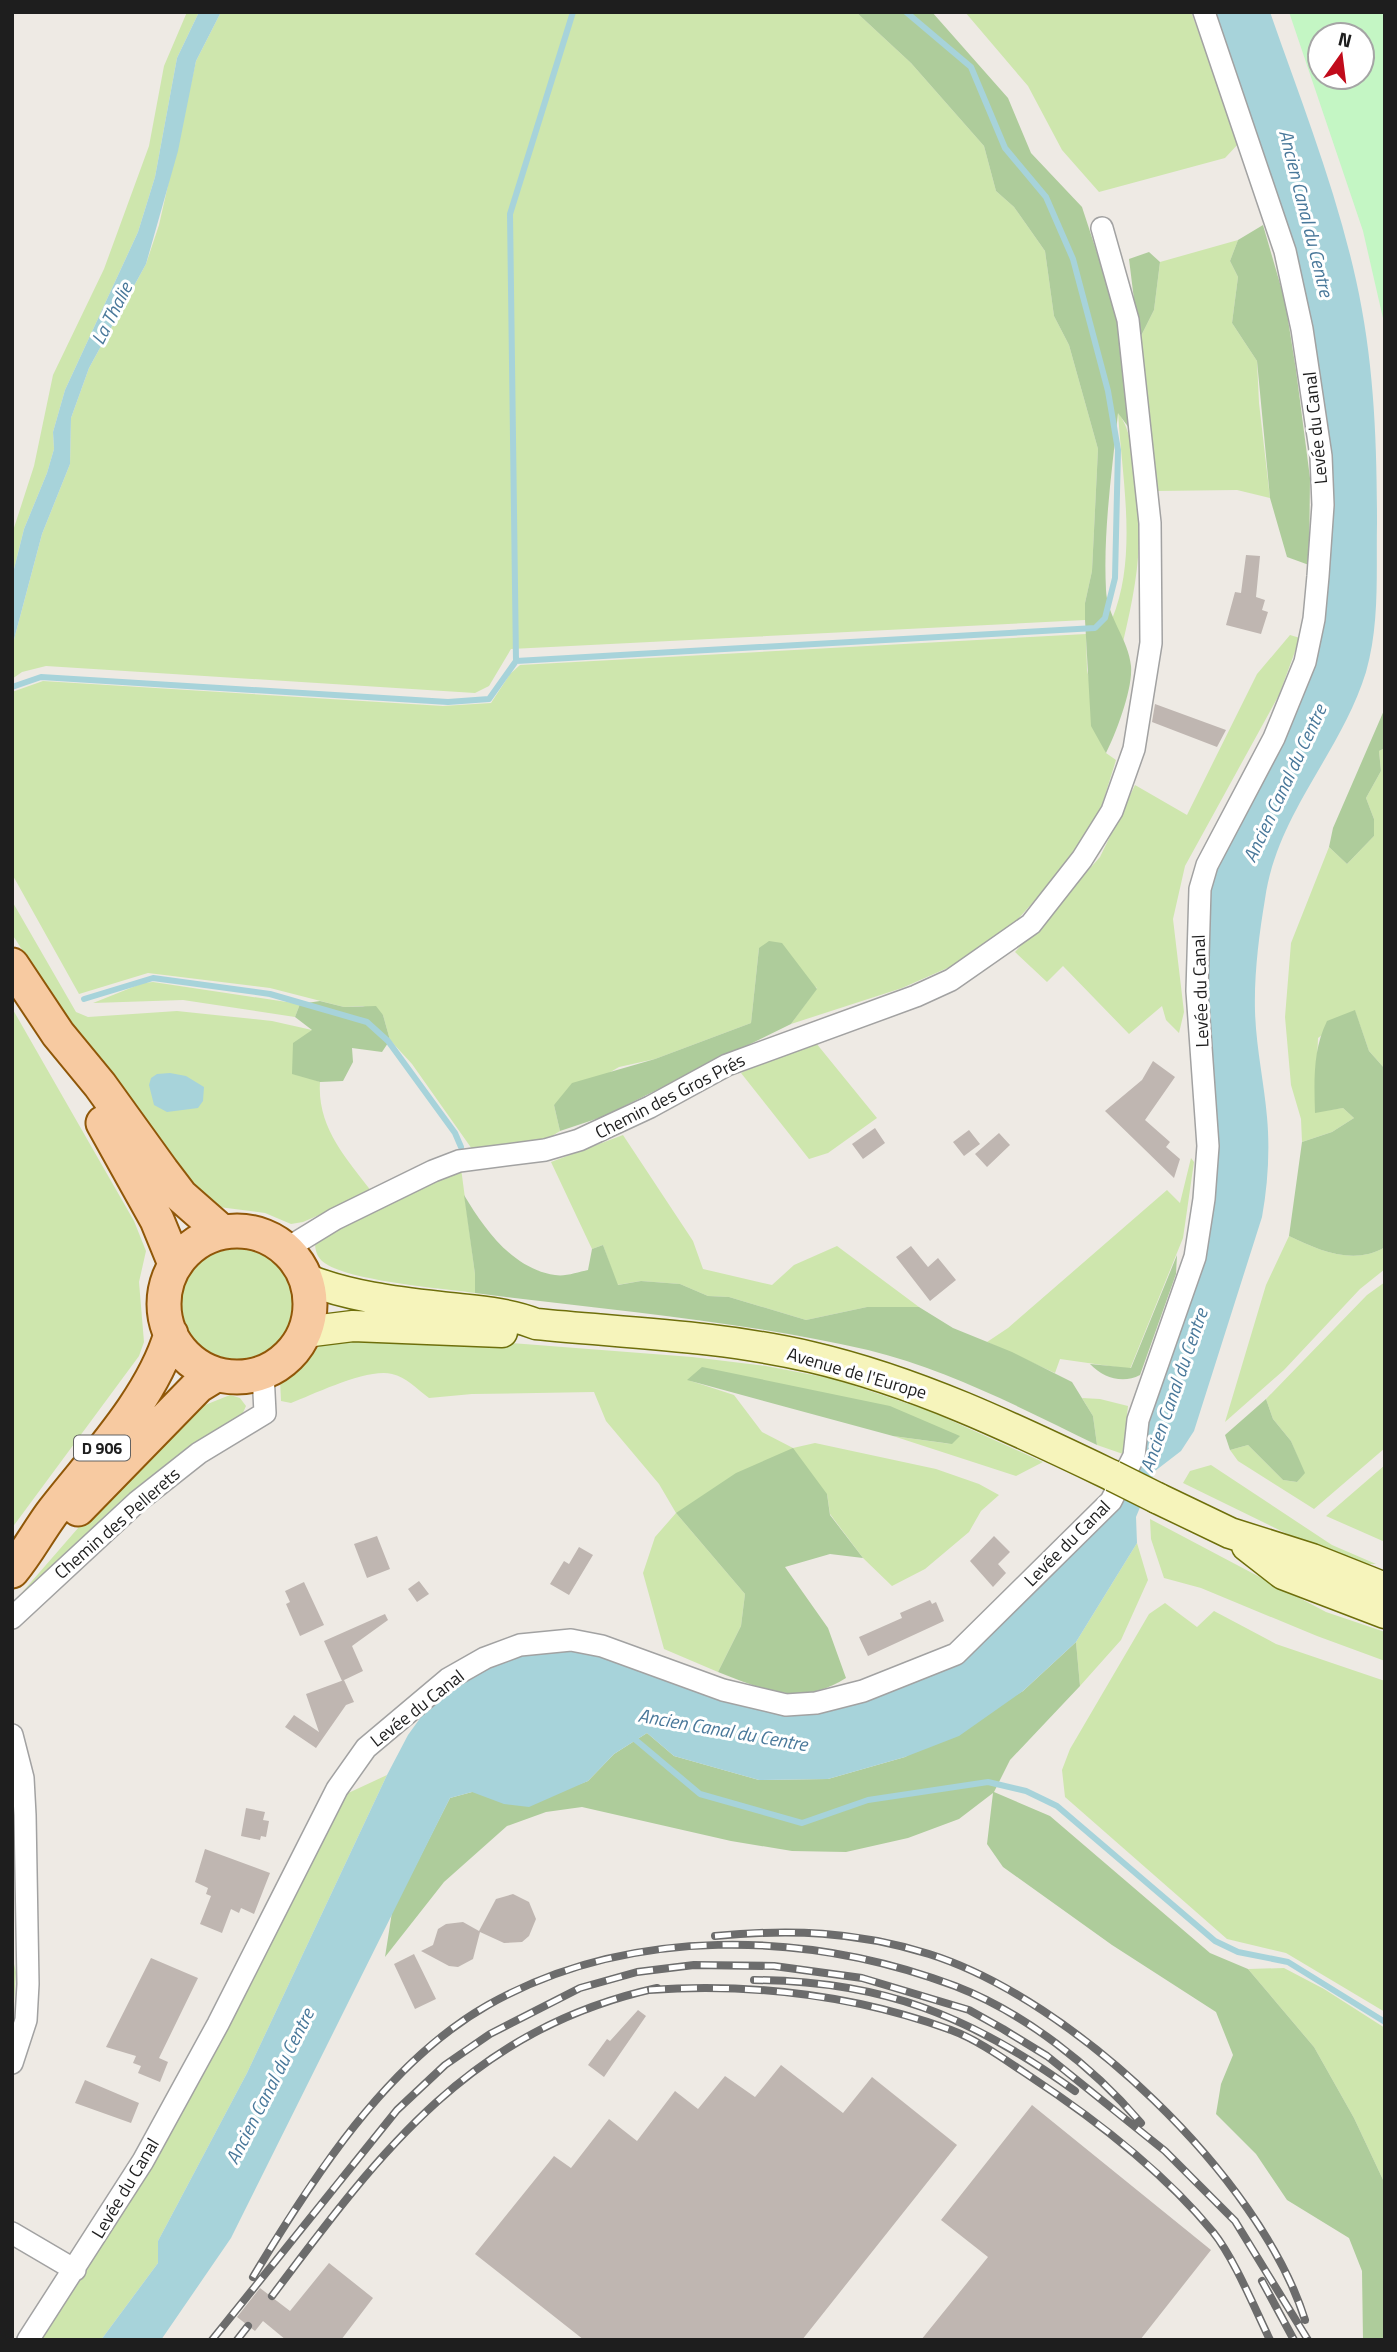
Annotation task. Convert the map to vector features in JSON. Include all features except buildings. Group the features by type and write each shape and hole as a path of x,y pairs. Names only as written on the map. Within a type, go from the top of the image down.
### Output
{"main road":[{"path":"12,965 58,1034 100,1085 181,1196 222,1232"},
{"path":"58,1034 87,1100 110,1133 157,1220 175,1264"},
{"path":"222,1232 261,1234 286,1249 306,1279 311,1308 305,1332 291,1354 263,1373 240,1377 216,1375 192,1362 175,1344 165,1319 164,1291 175,1264 193,1245 222,1232"},
{"name":"Avenue de l'Europe","path":"306,1279 331,1288 418,1305 514,1315 536,1324 717,1340 797,1354 858,1369 932,1394 1000,1422 1113,1476 1230,1533 1283,1574 1379,1595"},
{"name":"Avenue de l'Europe","path":"305,1332 353,1326 513,1332 536,1324"},
{"name":"D 906","path":"18,1564 47,1519 139,1399 159,1368 171,1334"},
{"name":"D 906","path":"18,1564 61,1527 198,1386 216,1375"}],"street":[{"name":"Levée du Canal","path":"28,2340 143,2161 212,2036 337,1788 366,1748 449,1679 485,1658 520,1645 571,1640 602,1646 723,1690 786,1705 816,1703 863,1691 956,1654 1065,1544 1105,1508 1134,1456 1138,1420 1195,1258 1204,1199 1208,1146 1197,991 1200,889 1208,864 1274,738 1305,663 1314,619 1323,505 1314,400 1285,251 1205,12"},
{"name":"Chemin des Gros Prés","path":"286,1249 335,1219 433,1171 459,1161 545,1150 579,1140 615,1125 727,1065 769,1047 870,1015 950,980 1031,924 1082,859 1112,811 1134,749 1151,643 1150,523 1128,320 1102,228"},
{"name":"Chemin des Pellerets","path":"12,1618 136,1502 199,1453 265,1413 263,1373"},
{"path":"12,1735 23,1778 28,1984 26,2020 12,2063"},
{"path":"12,2233 75,2270"}],"green space":[{"path":"187,12 199,12 177,58 155,177 138,232 65,390 53,432 54,449 24,529 12,577 12,534 34,466 53,375 104,269 149,146 164,66"},
{"path":"221,12 856,12 911,63 984,146 996,191 1014,207 1045,251 1054,316 1069,345 1098,449 1092,571 1085,603 1085,620 511,649 489,686 475,693 46,666 22,672 12,679 12,647 42,534 70,464 71,418 89,368 146,264 159,225 196,61"},
{"path":"856,12 932,12 1008,98 1031,153 1082,207 1119,320 1129,428 1118,413 1105,568 1107,600 1129,656 1131,676 1123,711 1106,753 1091,726 1085,620 1085,603 1092,571 1098,449 1069,345 1054,316 1045,251 1014,207 996,191 984,146 911,63"},
{"path":"965,12 1191,12 1240,142 1225,158 1099,192 1062,150 1028,86"},
{"path":"1289,12 1385,12 1385,327 1363,231 1316,91 1376,91 1376,21 1306,21 1306,62"},
{"path":"1263,225 1285,301 1296,370 1310,478 1309,565 1287,557 1270,498 1257,361 1232,323 1238,277 1230,261 1238,240"},
{"path":"1238,240 1230,261 1238,277 1232,323 1257,361 1270,498 1237,490 1156,491 1139,340 1154,310 1160,262"},
{"path":"1149,252 1160,262 1154,310 1139,340 1129,259"},
{"path":"1118,412 1126,426 1133,456 1139,518 1136,578 1123,642 1112,619 1120,595 1126,543 1125,490"},
{"path":"1086,634 1087,670 1106,753 1116,760 1097,821 1062,870 1010,928 952,966 902,988 791,1024 817,988 759,948 751,1023 655,1059 619,1067 554,1105 560,1131 544,1141 472,1149 412,1064 390,1040 383,1015 363,1006 344,1007 270,988 148,973 79,994 12,874 12,692 43,681 443,706 491,703 510,674 520,665"},
{"path":"1290,635 1300,638 1279,695 1185,866 1173,919 1184,1012 1179,1033 1166,1020 1162,1006 1129,1034 1063,966 1047,982 1015,952 1100,857 1135,785 1187,815 1257,674"},
{"path":"1385,708 1385,748 1379,751 1381,771 1366,798 1374,819 1374,836 1347,864 1329,847 1333,828"},
{"path":"1385,748 1385,1069 1369,1051 1355,1011 1318,1038 1315,1112 1343,1108 1354,1118 1332,1132 1302,1142 1301,1119 1291,1085 1285,1017 1291,943 1329,847 1347,864 1374,836 1374,819 1366,798 1381,771 1379,751"},
{"path":"12,901 76,1012 88,1017 177,1011 272,1021 312,1030 305,1076 320,1082 320,1098 328,1128 343,1154 372,1192 303,1222 291,1224 265,1213 211,1206 200,1200 102,1075 12,934"},
{"path":"769,941 782,943 817,989 791,1024 602,1117 560,1131 554,1105 572,1083 655,1059 751,1023 759,948"},
{"path":"153,982 300,1004 295,1017 183,1000 93,1003 143,983"},
{"path":"320,1001 344,1007 376,1006 383,1015 390,1040 382,1052 352,1048 353,1062 343,1081 320,1082 292,1074 293,1043 312,1030 295,1017 300,1004"},
{"path":"12,1008 134,1221 146,1251 139,1282 144,1342 139,1356 12,1528"},
{"path":"1355,1010 1369,1051 1385,1069 1385,1247 1373,1253 1349,1256 1324,1251 1289,1236 1302,1142 1332,1132 1354,1118 1343,1108 1315,1113 1314,1089 1319,1043 1327,1021"},
{"path":"816,1043 877,1118 828,1153 809,1159 741,1073 772,1057"},
{"path":"623,1135 693,1241 703,1269 772,1285 794,1265 837,1246 919,1307 867,1307 806,1320 729,1297 708,1296 680,1284 641,1281 617,1285 603,1245 592,1249 551,1162"},
{"path":"1191,1158 1194,1162 1183,1238 1130,1369 1060,1359 1055,1373 987,1342 1008,1328 1167,1190 1180,1203"},
{"path":"461,1168 475,1274 475,1293 372,1279 334,1268 318,1256 315,1241"},
{"path":"464,1195 491,1234 513,1256 526,1265 555,1275 588,1270 592,1249 603,1245 618,1285 641,1281 680,1284 708,1296 729,1297 806,1320 867,1307 919,1307 953,1328 1012,1352 1072,1382 1093,1416 1097,1445 957,1379 868,1350 722,1323 475,1293 475,1274"},
{"path":"1289,1236 1324,1251 1349,1256 1373,1253 1385,1247 1385,1269 1360,1289 1284,1370 1225,1422 1266,1285"},
{"path":"236,1244 259,1249 278,1261 290,1280 295,1303 290,1326 278,1345 259,1357 236,1362 213,1357 194,1345 182,1326 177,1303 182,1280 194,1261 213,1249"},
{"path":"1177,1255 1176,1274 1140,1375 1120,1379 1101,1373 1090,1364 1131,1368"},
{"path":"1385,1282 1385,1448 1314,1509 1238,1461 1230,1450 1248,1445 1283,1480 1297,1482 1304,1473 1291,1441 1273,1419 1266,1399 1367,1295"},
{"path":"459,1339 692,1357 766,1366 834,1379 930,1411 1043,1462 1016,1476 893,1436 951,1444 688,1380 734,1395 762,1432 793,1448 815,1443 936,1469 979,1484 999,1495 981,1511 969,1532 925,1569 892,1586 863,1558 830,1514 827,1494 676,1513 659,1484 606,1421 594,1392 472,1394 429,1398 402,1378 381,1373 355,1378 291,1403 281,1401 280,1379 318,1347 334,1340"},
{"path":"702,1367 890,1406 960,1436 952,1444 893,1436 687,1380"},
{"path":"230,1395 240,1398 246,1406 242,1415 159,1471 12,1604 92,1512 200,1407"},
{"path":"1082,1398 1128,1406 1123,1454 1097,1445 1093,1416"},
{"path":"1266,1399 1273,1419 1291,1441 1305,1473 1297,1482 1283,1480 1248,1445 1230,1450 1225,1435"},
{"path":"793,1448 827,1494 830,1515 863,1558 830,1554 785,1567 828,1628 846,1678 829,1687 797,1694 751,1685 718,1672 741,1626 745,1594 676,1513 736,1473"},
{"path":"1211,1465 1332,1545 1376,1564 1349,1564 1183,1483 1190,1471"},
{"path":"1385,1465 1385,1542 1326,1516"},
{"path":"676,1513 745,1594 741,1626 718,1672 664,1649 643,1573 655,1537"},
{"path":"1150,1519 1326,1612 1385,1632 1385,1661 1201,1588 1164,1578 1151,1539"},
{"path":"1137,1543 1148,1580 1121,1640 1080,1686 1076,1642"},
{"path":"1165,1603 1197,1627 1214,1611 1276,1644 1385,1681 1385,2012 1286,1953 1227,1939 1065,1797 1062,1770 1070,1749 1149,1614"},
{"path":"1076,1642 1080,1686 1010,1760 994,1792 1050,1816 1210,1953 1248,1969 1314,2047 1354,2118 1385,2184 1385,2340 1363,2340 1362,2271 1349,2238 1287,2200 1256,2154 1216,2114 1221,2084 1233,2055 1216,2012 1112,1945 1003,1867 987,1844 993,1793 959,1819 908,1838 846,1852 792,1851 731,1841 582,1807 546,1812 507,1826 444,1882 385,1957 392,1912 450,1798 472,1792 561,1791 588,1781 614,1754 647,1733 674,1756 759,1780 828,1779 905,1757 1023,1691"},
{"path":"387,1775 247,2073 158,2241 158,2263 101,2340 38,2340 150,2168 261,1962 344,1795"},
{"path":"12,1956 16,1972 12,2031"},
{"path":"1284,1968 1324,1989 1385,2028 1385,2184 1354,2118 1314,2047 1248,1969"}],"water":[{"name":"La Thalie","path":"199,12 221,12 196,61 178,151 146,264 89,368 71,418 70,464 42,534 12,647 12,577 24,529 47,473 54,449 53,432 65,390 138,232 155,177 177,58"},
{"name":"Ancien Canal du Centre","path":"1214,12 1270,12 1317,145 1348,246 1362,310 1371,371 1376,461 1377,579 1373,635 1366,672 1341,730 1282,839 1265,899 1257,955 1255,997 1268,1129 1264,1205 1194,1431 1181,1451 1155,1471 1136,1517 1137,1543 1076,1642 1023,1691 959,1736 905,1757 828,1779 759,1780 674,1756 647,1733 614,1754 588,1781 529,1807 504,1804 472,1792 450,1798 231,2238 161,2340 101,2340 158,2263 158,2241 247,2073 387,1775 408,1735 426,1710 464,1678 515,1655 578,1646 728,1702 785,1715 918,1680 1079,1542 1141,1437 1196,1271 1206,887 1293,716 1325,432"},
{"path":"157,1074 186,1076 204,1087 203,1101 198,1108 167,1112 154,1105 149,1085 151,1078"}],"waterway":[{"path":"516,661 510,214 573,12"},
{"path":"12,687 41,677 448,702 489,699 516,661 1095,628 1105,618 1115,578 1118,450 1108,391 1073,259 1046,197 1005,148 971,67 906,12"},
{"path":"84,999 153,978 270,994 367,1022 388,1041 455,1133 461,1147"},
{"path":"631,1736 700,1794 802,1823 868,1800 988,1782 1026,1791 1057,1806 1215,1941 1238,1952 1288,1962 1385,2022"}],"railway":[{"path":"715,1936 822,1934 902,1946 984,1977 1042,2010 1099,2052 1154,2100 1204,2153 1247,2208 1282,2265 1305,2320"},
{"path":"253,2277 300,2201 354,2126 384,2091 451,2029 488,2005 542,1979 599,1961 658,1950 718,1945 779,1947 839,1954 898,1967 955,1986 1007,2011 1056,2043 1101,2081 1141,2123"},
{"path":"212,2340 397,2110 445,2065 490,2034 580,1988 637,1972 694,1965 774,1966 862,1978 969,2010 1003,2029 1047,2056 1165,2151 1235,2221 1308,2340"},
{"path":"754,1980 844,1987 924,2008 999,2042 1075,2091"},
{"path":"272,2296 352,2193 392,2146 435,2103 482,2066 534,2033 591,2007 657,1988"},
{"path":"649,1990 726,1988 840,2000 914,2018 951,2030 981,2044 1103,2128 1150,2167 1193,2209 1229,2255 1270,2340"},
{"path":"1262,2281 1294,2340"},
{"path":"237,2340 248,2326"}]}
